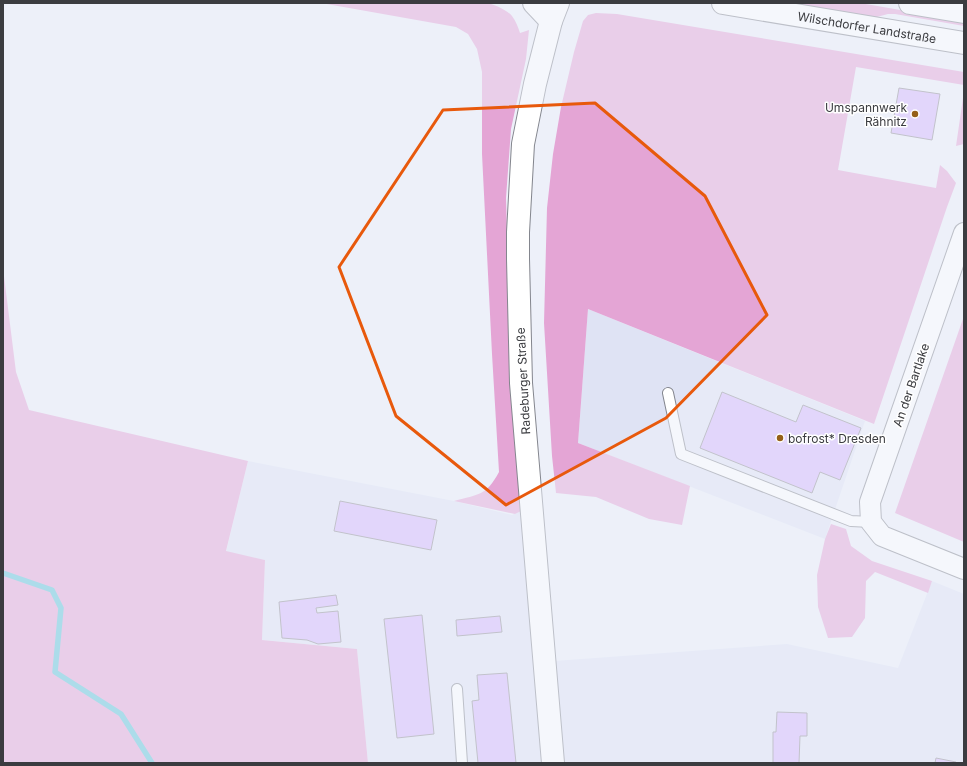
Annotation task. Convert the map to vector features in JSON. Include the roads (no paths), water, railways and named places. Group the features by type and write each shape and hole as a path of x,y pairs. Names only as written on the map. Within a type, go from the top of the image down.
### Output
{"main road":[{"path":"534,3 554,12"},
{"name":"Wilschdorfer Landstraße","path":"723,3 964,43"},
{"path":"910,3 964,12"},
{"name":"Radeburger Straße","path":"553,763 521,383 518,232 523,144 554,12"}],"street":[{"name":"An der Bartlake","path":"876,529 870,502 964,233"},
{"path":"876,529 964,569"}],"lane":[{"path":"668,393 681,454 851,521 876,529"},
{"path":"457,690 462,763"}],"waterway":[{"path":"3,573 52,590 61,608 55,672 121,714 152,763"}],"place":[{"name":"Umspannwerk Rähnitz","path":"915,114"},
{"name":"bofrost* Dresden","path":"780,438"}]}
